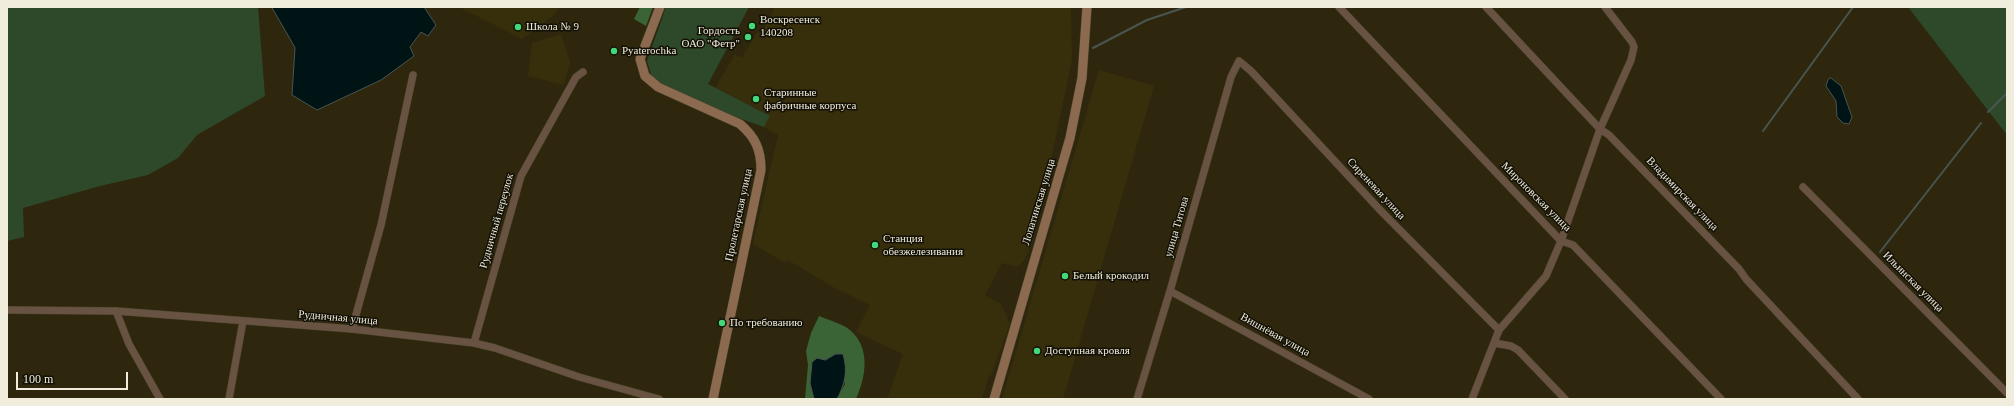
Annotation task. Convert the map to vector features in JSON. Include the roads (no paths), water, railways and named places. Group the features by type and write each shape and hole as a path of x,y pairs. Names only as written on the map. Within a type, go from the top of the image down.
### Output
{"street":[{"name":"Пролетарская улица","path":"660,7 640,59 645,76 658,87 740,124 750,133 761,155 761,170 713,399"},
{"name":"Лопатинская улица","path":"994,399 1070,138 1082,78 1086,7"},
{"name":"Мироновская улица","path":"1339,7 1560,240 1573,245 1721,399"},
{"name":"Владимирская улица","path":"1486,7 1544,71 1600,129 1609,135 1739,269 1746,279 1858,399"},
{"path":"1472,399 1499,330 1546,276 1600,129 1631,60 1634,47 1629,36 1605,7"},
{"name":"улица Титова","path":"1137,399 1170,291 1231,77 1239,62"},
{"name":"Сиреневая улица","path":"1239,62 1251,71 1381,211 1499,330"},
{"name":"Рудничный переулок","path":"474,343 521,176 576,78 583,72"},
{"path":"352,330 381,225 413,75"},
{"name":"Ильинская улица","path":"1803,188 2007,393"},
{"name":"Вишнёвая улица","path":"1170,291 1369,399"},
{"name":"Рудничная улица","path":"7,310 116,311 352,330 474,343 495,348 579,377 659,399"},
{"path":"116,311 129,344 160,399"},
{"path":"229,399 243,321"},
{"path":"1494,343 1511,346 1518,350 1565,399"}],"waterway":[{"path":"1093,48 1147,20 1186,7"},
{"path":"1763,131 1853,7"},
{"path":"1988,112 2007,93"},
{"path":"1880,252 1981,123"}],"place":[{"name":"Воскресенск 140208","path":"752,26"},
{"name":"Школа № 9","path":"518,27"},
{"name":"Гордость ОАО \"Фетр\"","path":"748,37"},
{"name":"Pyaterochka","path":"614,51"},
{"name":"Старинные фабричные корпуса","path":"756,99"},
{"name":"Станция обезжелезивания","path":"875,245"},
{"name":"Белый крокодил","path":"1065,276"},
{"name":"По требованию","path":"722,323"},
{"name":"Доступная кровля","path":"1037,351"}]}
